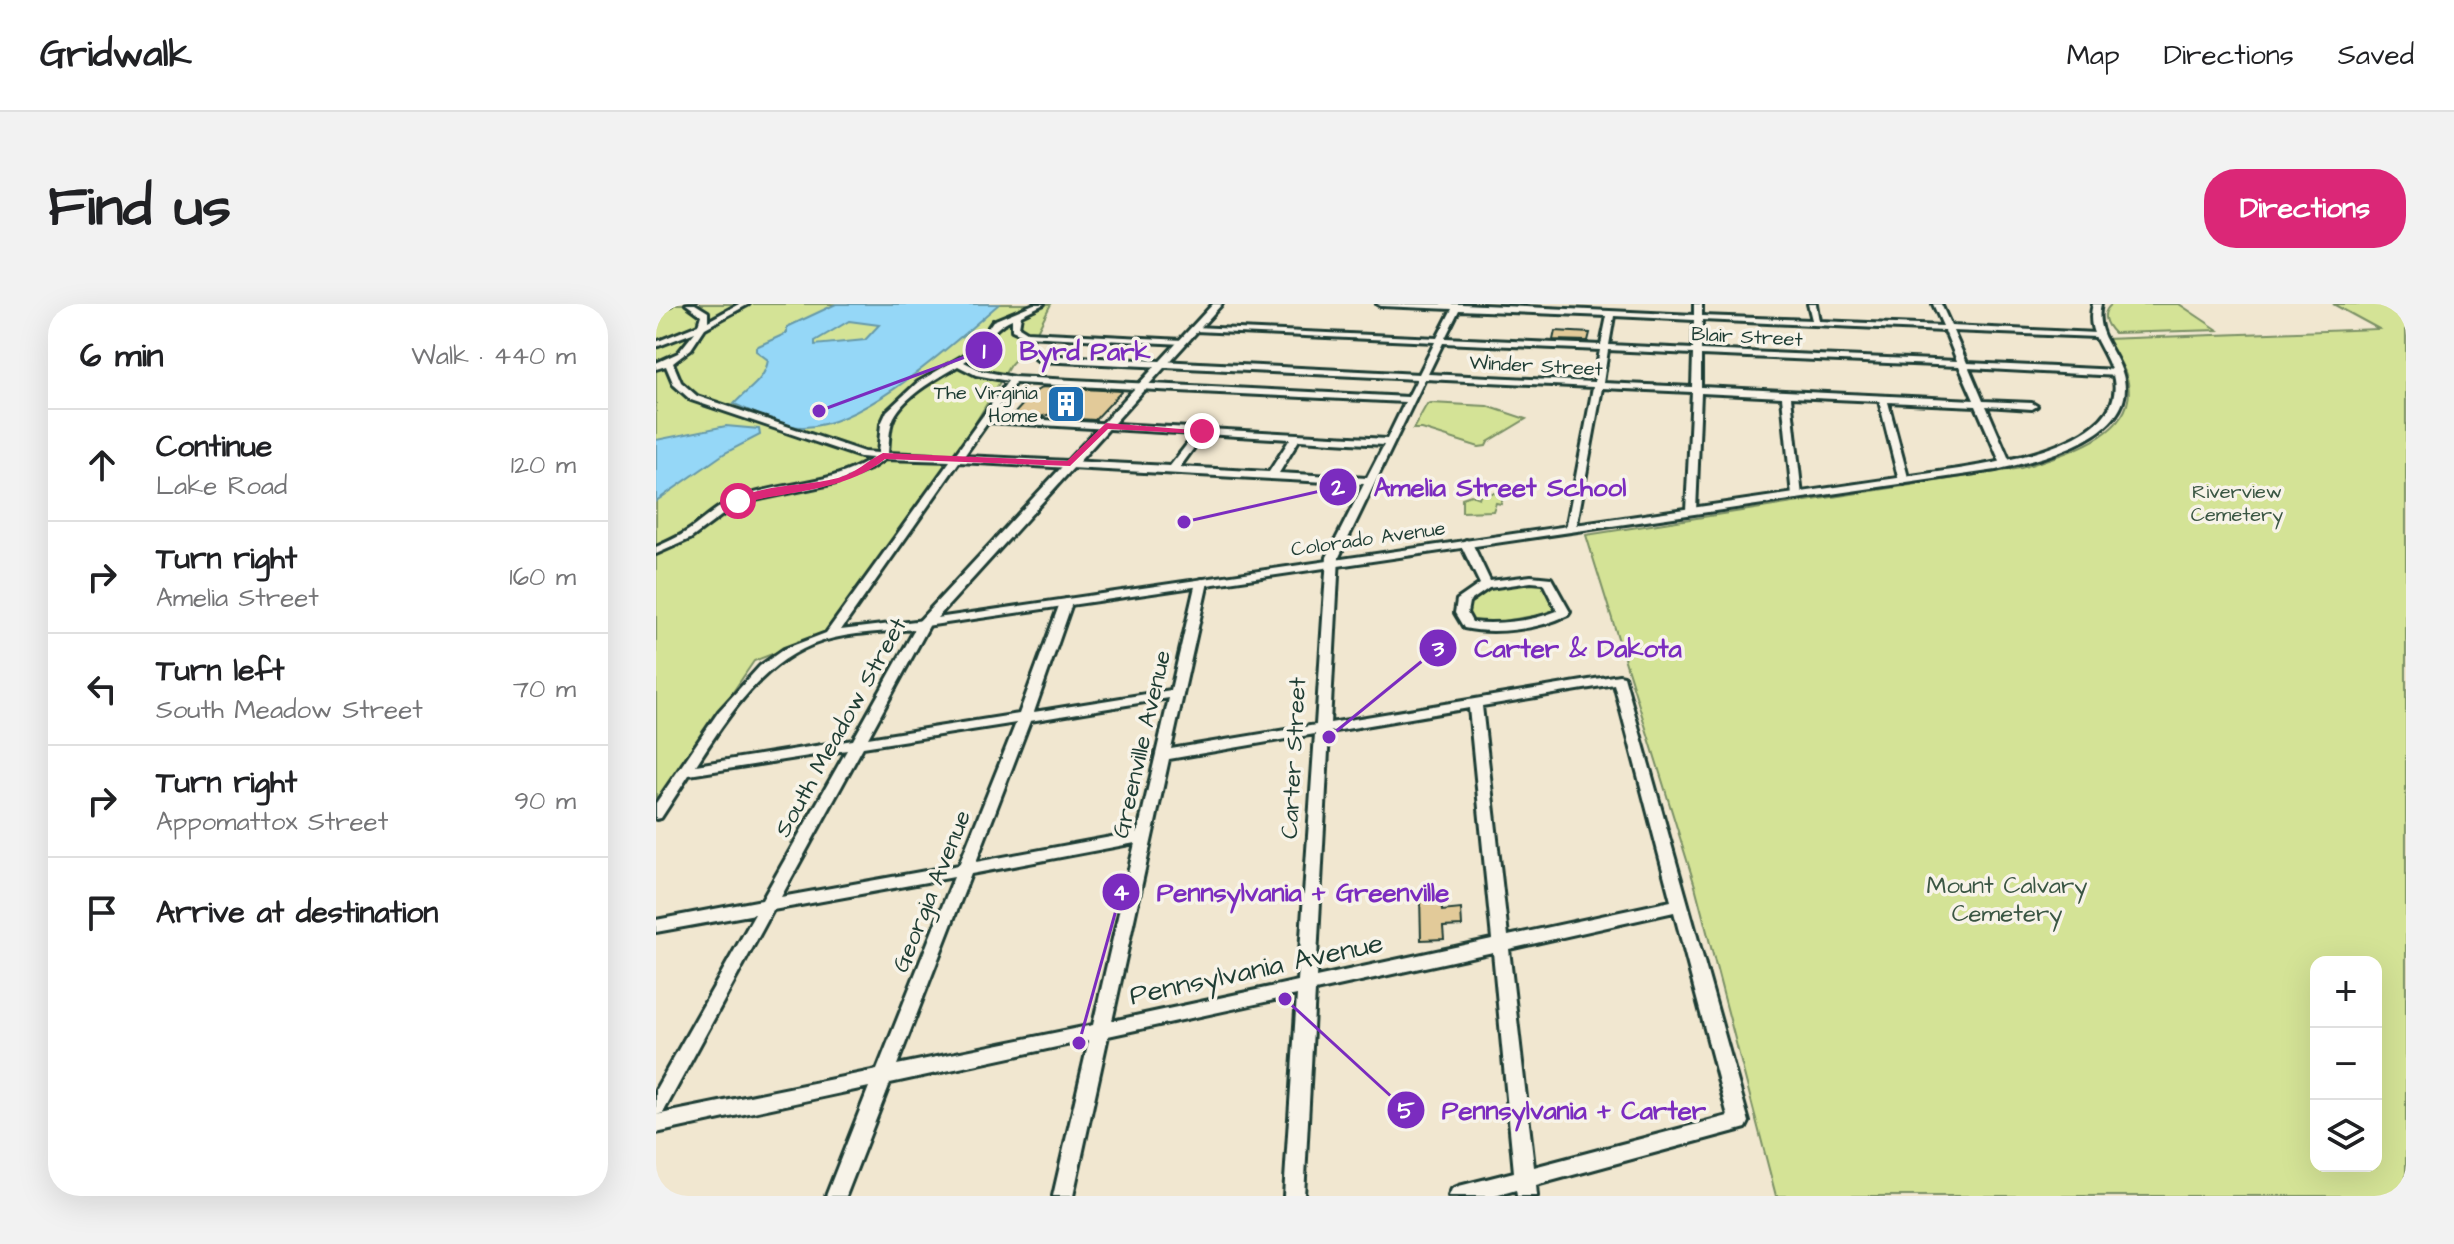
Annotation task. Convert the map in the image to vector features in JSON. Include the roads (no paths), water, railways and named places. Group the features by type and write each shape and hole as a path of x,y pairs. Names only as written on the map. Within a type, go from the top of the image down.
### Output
{"street":[{"path":"657,306 668,304"},
{"path":"690,304 715,305"},
{"path":"656,366 669,364 704,326 705,314 690,304"},
{"path":"656,347 745,304"},
{"path":"656,551 688,535 738,501 768,492 840,480 866,470 883,456 886,424 892,411 921,384 976,352 991,327 1040,304"},
{"name":"South Meadow Street","path":"656,1107 924,624 1218,304"},
{"path":"1381,304 2096,335"},
{"path":"1691,511 1696,447 1694,390 1698,304"},
{"path":"1812,304 1816,323"},
{"path":"1937,304 2006,464"},
{"path":"2097,304 2093,315 2096,335 2118,373"},
{"path":"1332,563 1458,306"},
{"path":"1017,314 1015,328 1025,334 1183,342"},
{"path":"1571,529 1611,314"},
{"name":"Blair Street","path":"1195,329 2118,373"},
{"path":"656,347 675,348 682,353"},
{"name":"Winder Street","path":"1039,358 2032,406"},
{"path":"959,363 979,373 1013,380 1412,400"},
{"path":"669,364 677,383 688,395 863,455 957,457 1370,481"},
{"name":"Colorado Avenue","path":"656,814 750,681 763,668 794,648 830,636 2006,464 2068,446 2102,424 2119,399 2121,388 2118,373"},
{"path":"830,636 1013,380"},
{"path":"1786,395 1797,496"},
{"path":"1883,400 1904,481"},
{"path":"984,419 1389,442"},
{"path":"1172,470 1202,431"},
{"path":"1272,475 1296,437"},
{"path":"1466,543 1486,585"},
{"name":"Carter Street","path":"1294,1196 1332,563"},
{"path":"1540,578 1547,580 1564,612 1543,619 1476,628 1464,619 1461,606 1463,600 1486,585 1540,578"},
{"name":"Greenville Avenue","path":"1063,1196 1202,582"},
{"name":"Georgia Avenue","path":"836,1196 1025,717 1066,603"},
{"path":"1164,755 1619,679 1739,1122 1526,1188 1459,1196"},
{"path":"685,771 1178,693"},
{"path":"1475,702 1526,1188"},
{"path":"656,926 1145,836"},
{"name":"Pennsylvania Avenue","path":"656,1124 1679,905"}],"water":[{"path":"836,304 999,304 933,360 880,398 828,423 804,427 777,422 734,404 759,379 766,367 768,360 756,351 756,347 787,333 787,327","holes":["849,321 879,325 865,340 815,345 815,341"]},
{"path":"726,426 759,429 760,435 725,453 656,501 656,440"}],"place":[{"name":"The Virginia Home","path":"1066,404"},
{"name":"Byrd Park","path":"819,411"},
{"name":"Amelia Street School","path":"1184,522"},
{"name":"Carter & Dakota","path":"1329,737"},
{"name":"Pennsylvania + Carter","path":"1285,999"},
{"name":"Pennsylvania + Greenville","path":"1079,1043"}],"park label":[{"name":"Riverview Cemetery","path":"2237,502"},
{"name":"Mount Calvary Cemetery","path":"2007,899"}]}
